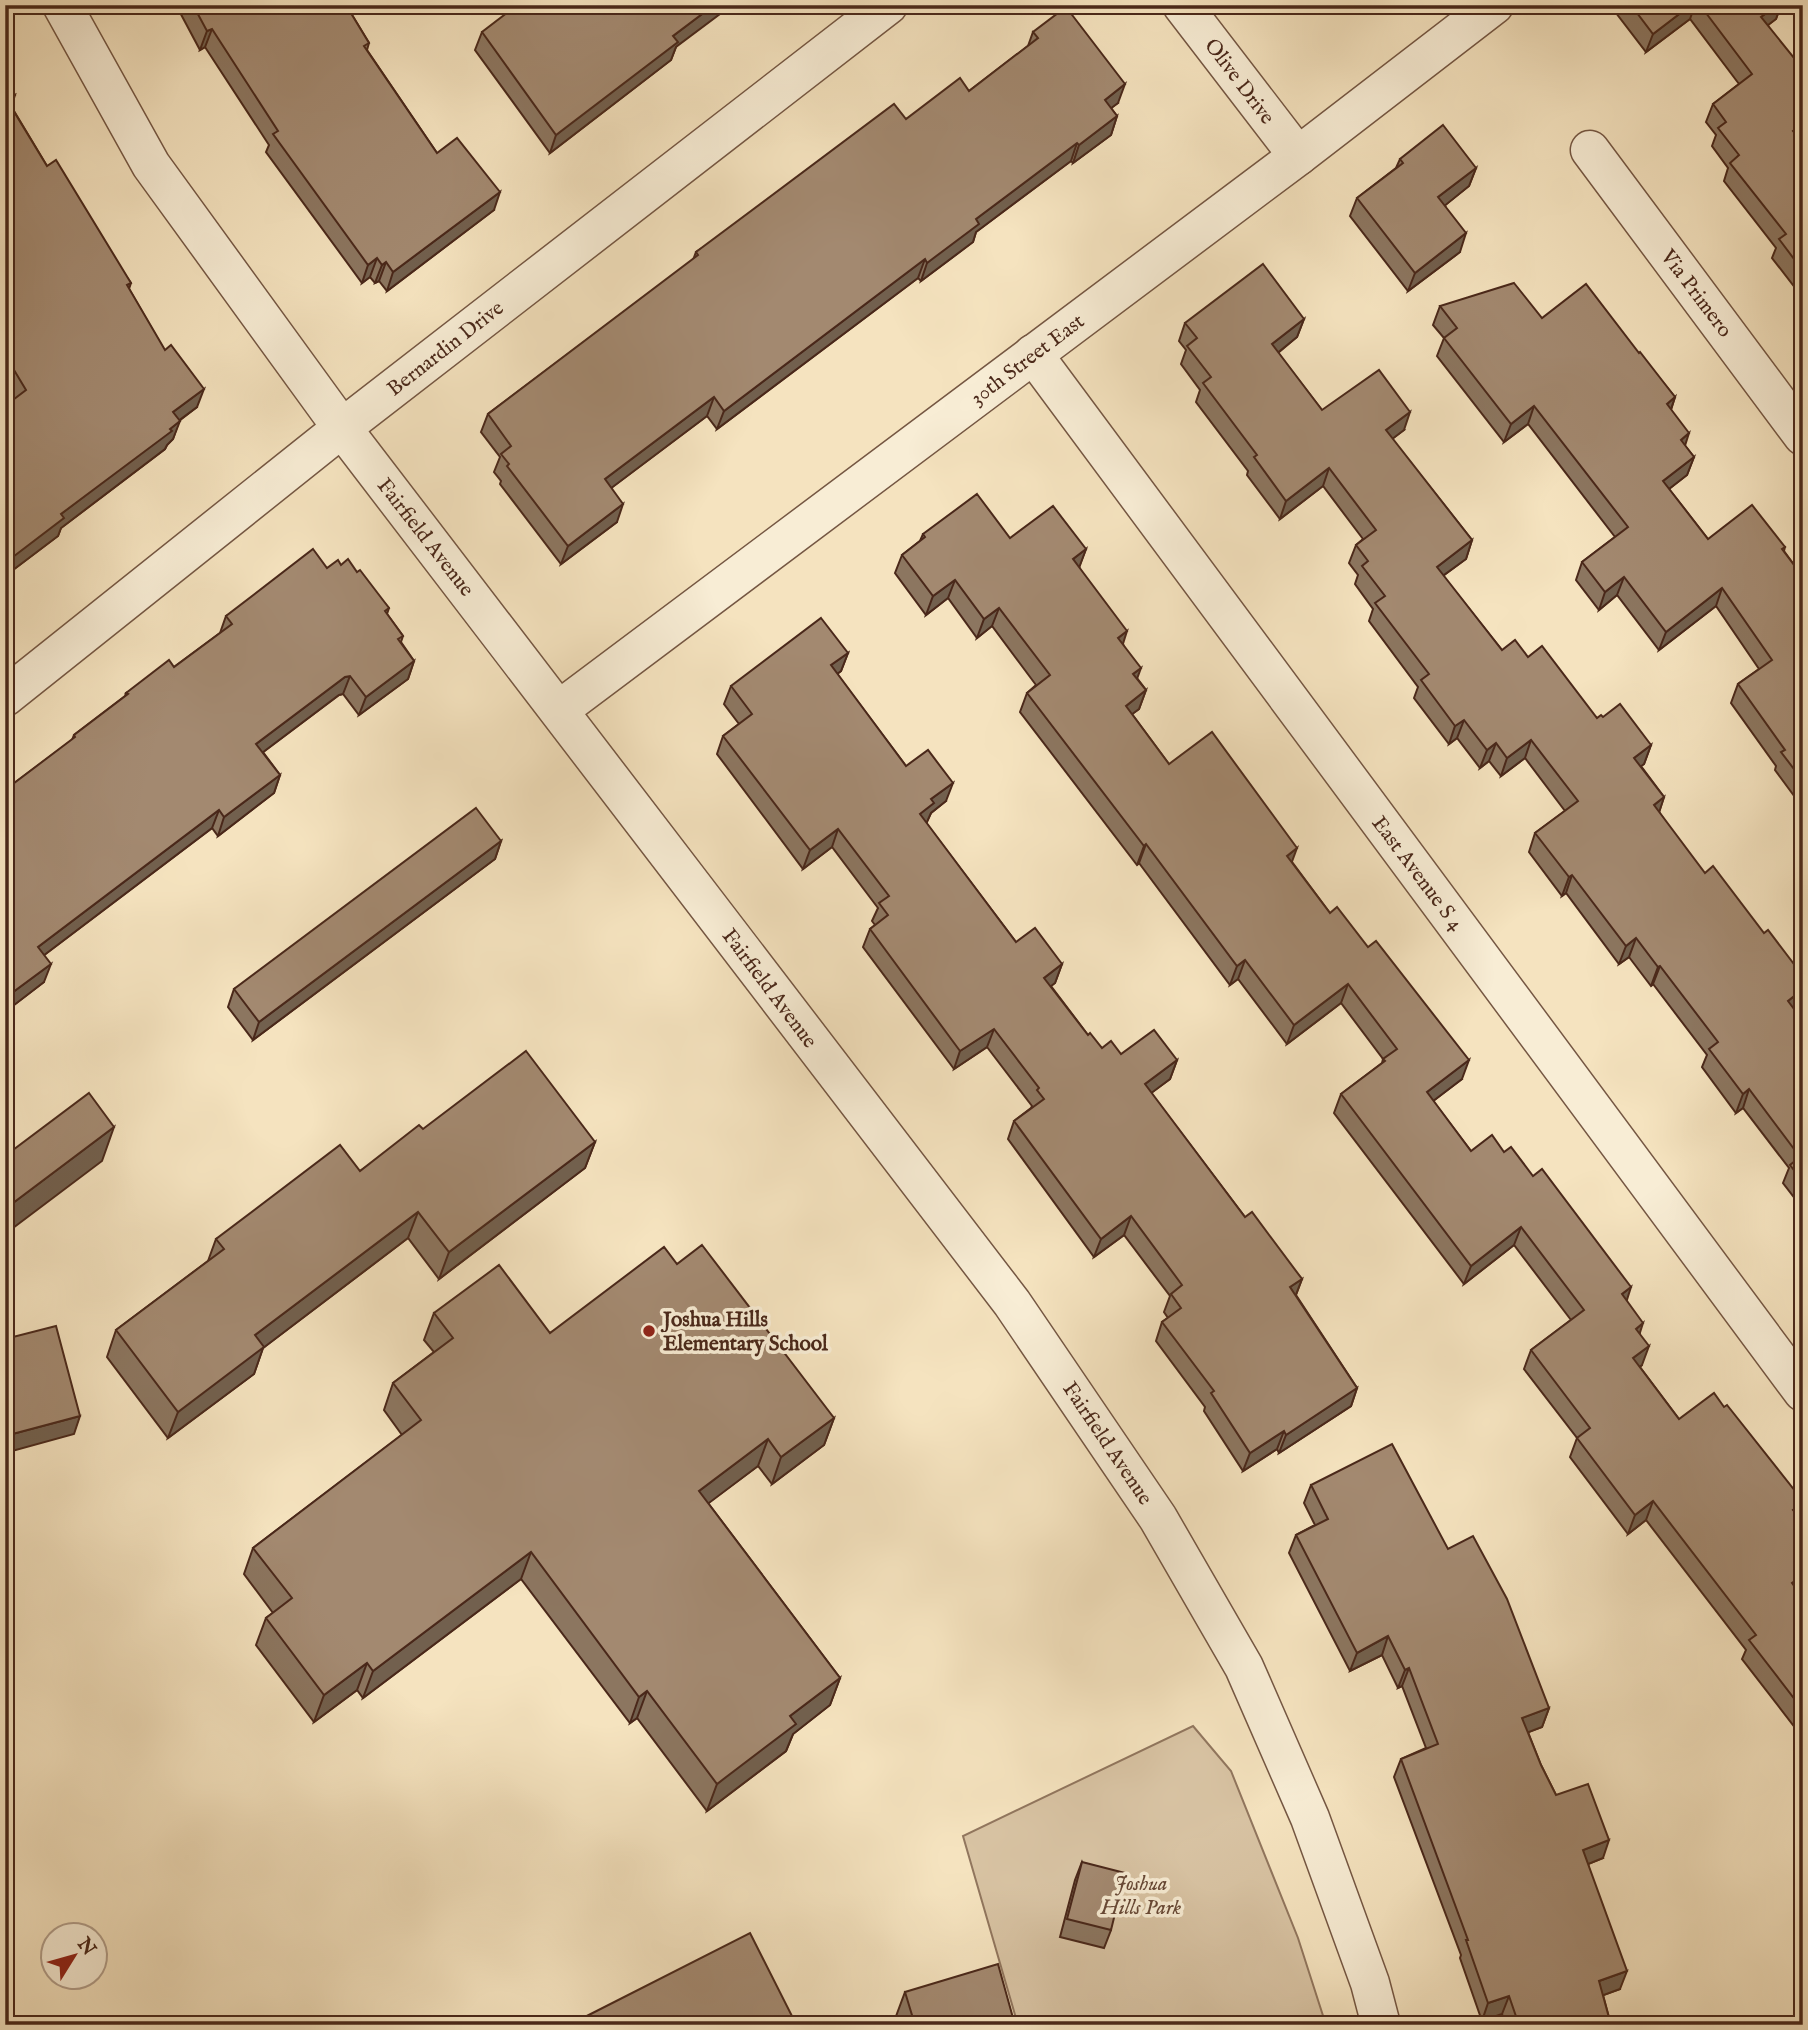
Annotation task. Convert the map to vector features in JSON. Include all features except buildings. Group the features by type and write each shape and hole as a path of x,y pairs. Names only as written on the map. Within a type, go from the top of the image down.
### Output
{"street":[{"name":"Fairfield Avenue","path":"62,5 151,165 342,428 1013,1303 1158,1518 1244,1667 1311,1818 1370,1983 1381,2025"},
{"name":"Bernardin Drive","path":"5,696 342,428 888,5"},
{"name":"Olive Drive","path":"1182,5 1298,156"},
{"name":"30th Street East","path":"559,710 1298,156 1494,5"},
{"name":"Via Primero","path":"1590,150 1803,436"},
{"name":"East Avenue S 4","path":"1033,354 1803,1392"}],"green space":[{"name":"Joshua Hills Park","path":"1193,1726 1231,1771 1298,1938 1326,2025 1018,2025 963,1836"}],"place":[{"name":"Joshua Hills Elementary School","path":"649,1331"}]}
